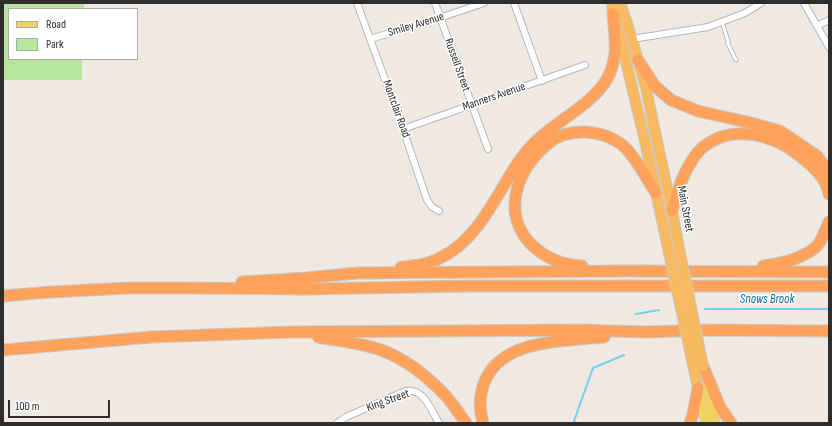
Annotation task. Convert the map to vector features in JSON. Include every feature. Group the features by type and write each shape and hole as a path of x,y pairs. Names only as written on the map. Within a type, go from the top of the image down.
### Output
{"highway":[{"name":"Main Street","path":"620,3 638,60 672,211 698,366 698,388"},
{"name":"Main Street","path":"613,9 630,75 670,253 698,366"},
{"path":"181,288 358,273 426,264 452,252 462,244 480,224 517,164 533,144 554,125 590,99 607,79 616,52 613,9"},
{"path":"638,60 655,86 671,100 698,111 751,123 780,132 817,156 829,172"},
{"path":"627,271 574,266 551,259 536,249 525,238 517,223 515,209 516,191 522,174 532,160 548,143 562,135 581,131 602,135 621,144 631,154 656,193"},
{"path":"672,211 684,176 702,149 713,141 724,136 738,133 758,135 776,141 795,152 821,175 829,194"},
{"path":"733,271 782,263 808,253 819,243 829,222"},
{"path":"358,273 627,271 829,272"},
{"path":"3,296 113,289 181,288 308,289 467,286 829,286"},
{"path":"3,350 152,337 292,332 580,330 647,332 704,330 829,331"},
{"path":"292,332 358,344 381,350 400,358 421,373 447,396 466,423"},
{"path":"483,423 480,407 483,385 494,366 507,355 534,345 647,332"},
{"path":"698,366 720,407 731,423"},
{"path":"690,423 698,388"}],"main road":[{"name":"Main Street","path":"698,366 715,423"},
{"name":"Main Street","path":"698,388 706,423"}],"street":[{"name":"Montclair Road","path":"357,3 427,200 432,207 439,211"},
{"name":"Russell Street","path":"434,3 488,149"},
{"name":"Smiley Avenue","path":"370,39 484,3"},
{"path":"514,3 542,80"},
{"path":"632,39 708,27 745,13 761,3"},
{"path":"804,3 829,47"},
{"path":"817,26 829,20"},
{"name":"Manners Avenue","path":"403,129 585,65"},
{"name":"King Street","path":"337,423 346,417 403,392 411,391 417,392 424,398 439,423"}],"lane":[{"path":"722,22 728,44 736,60"}],"green space":[{"path":"3,3 84,3 84,8 8,8 8,60 82,60 82,80 3,80"}],"waterway":[{"name":"Snows Brook","path":"705,309 829,309"},
{"name":"Snows Brook","path":"636,314 659,310"},
{"name":"Snows Brook","path":"576,423 574,421 593,368 624,355"}]}
